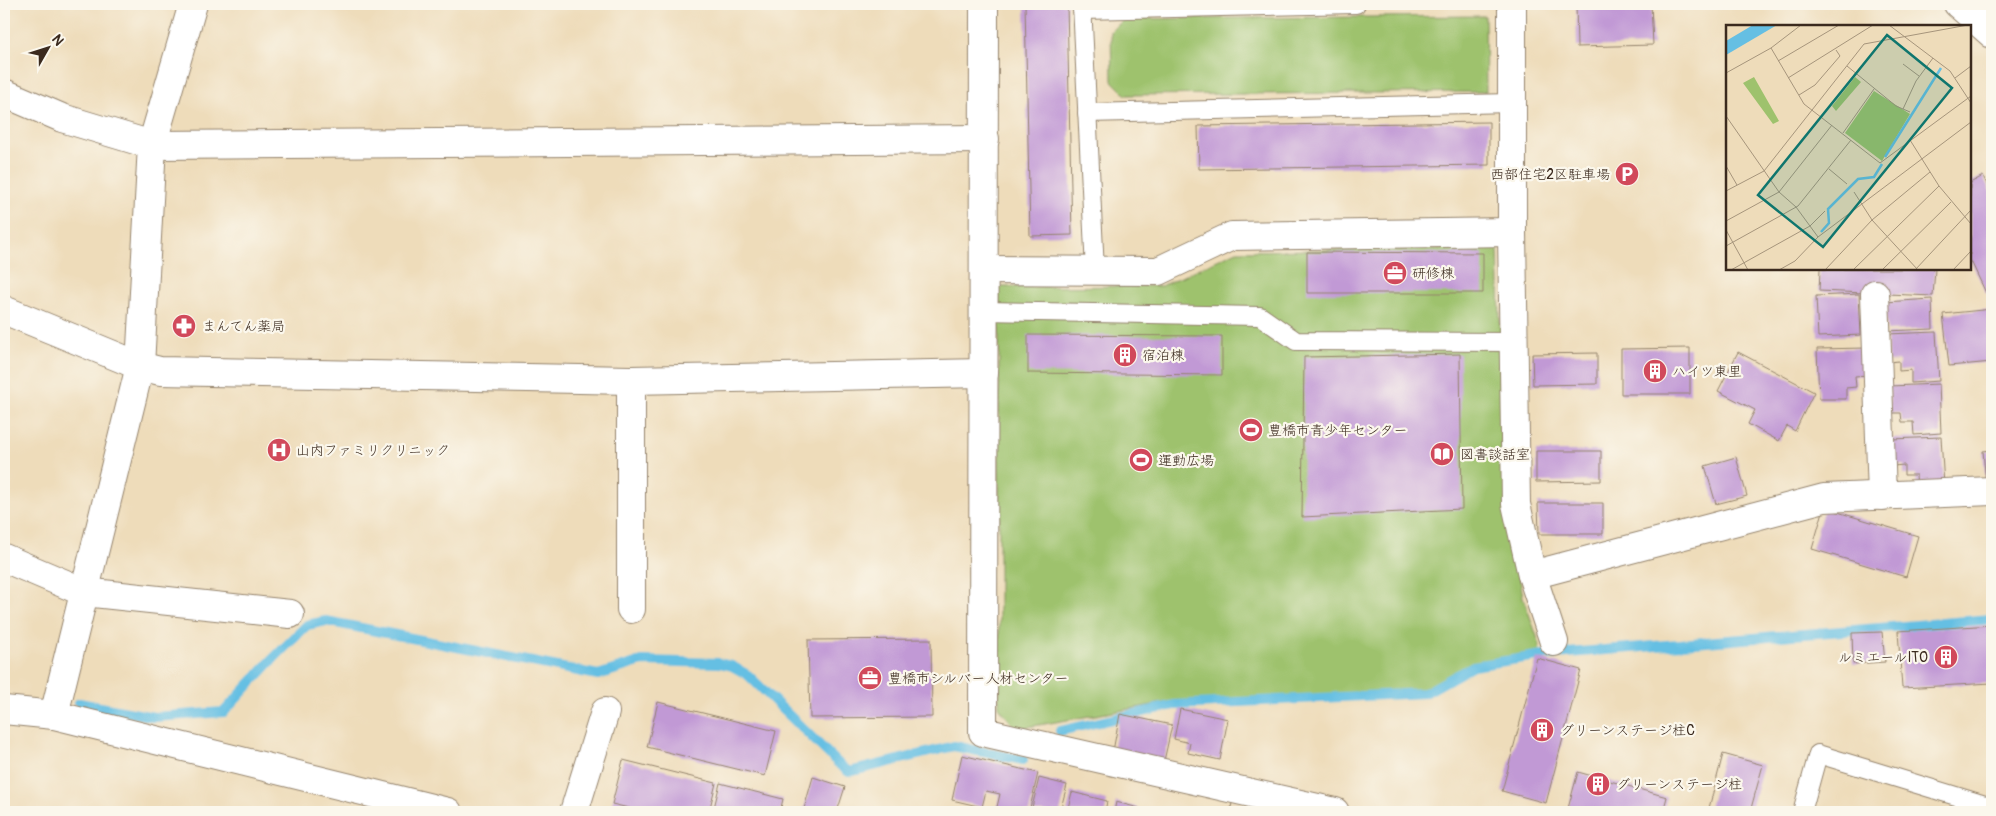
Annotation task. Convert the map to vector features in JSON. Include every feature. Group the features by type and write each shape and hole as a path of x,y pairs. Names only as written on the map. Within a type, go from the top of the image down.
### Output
{"street":[{"path":"54,715 140,366 152,145 193,4"},
{"path":"984,4 983,732 1335,812"},
{"path":"1512,4 1512,232 1516,504 1532,575 1554,642"},
{"path":"1958,4 1992,34"},
{"path":"4,93 62,118 152,145 984,139"},
{"path":"984,270 1158,271 1232,236 1512,232"},
{"path":"1875,294 1882,496"},
{"path":"4,310 140,366 160,370 631,380 984,372"},
{"path":"631,380 631,609"},
{"path":"1532,575 1824,498 1992,491"},
{"path":"4,558 84,592 290,614"},
{"path":"4,710 54,715 448,812"},
{"path":"574,812 605,712"}],"lane":[{"path":"1095,271 1082,7 1356,4"},
{"path":"1087,113 1512,103"},
{"path":"984,311 1260,316 1296,341 1514,342"},
{"path":"1802,812 1818,754 1992,807"}],"green space":[{"path":"1485,16 1486,92 1126,95 1112,81 1111,31 1125,19"},
{"name":"豊橋市青少年センター","path":"1498,248 1501,355 1515,550 1523,597 1540,645 1539,653 1473,663 1426,690 1175,701 1016,729 999,707 999,287 1161,286 1237,251"}],"building":[{"path":"1025,4 1067,4 1072,235 1030,236"},
{"path":"1576,4 1651,4 1653,45 1577,47"},
{"path":"1489,122 1489,165 1199,169 1198,126"},
{"path":"1983,176 1992,195 1992,290 1986,293 1971,261 1971,182"},
{"name":"研修棟","path":"1307,252 1483,253 1483,293 1307,293"},
{"path":"1820,270 1935,270 1933,296 1819,291"},
{"path":"1859,294 1861,335 1818,337 1816,296"},
{"path":"1932,299 1933,329 1887,331 1885,302"},
{"path":"1992,309 1992,362 1949,366 1943,314"},
{"path":"1936,332 1939,381 1911,383 1911,370 1899,371 1899,361 1888,362 1887,334"},
{"name":"宿泊棟","path":"1028,335 1222,336 1222,375 1028,373"},
{"name":"ハイツ東里","path":"1690,348 1690,394 1621,394 1621,349"},
{"path":"1866,348 1868,375 1855,376 1856,387 1846,388 1846,399 1819,399 1817,349"},
{"path":"1738,352 1814,392 1795,431 1787,426 1779,441 1748,424 1755,410 1718,391"},
{"path":"1597,353 1597,384 1533,385 1532,354"},
{"path":"1460,354 1462,509 1302,517 1304,357"},
{"path":"1939,384 1941,433 1914,435 1913,422 1902,422 1901,413 1890,413 1889,386"},
{"path":"1941,437 1944,486 1917,487 1916,475 1904,475 1904,465 1893,466 1891,439"},
{"path":"1992,450 1992,482 1986,483 1983,451"},
{"path":"1536,451 1601,451 1601,481 1536,482"},
{"path":"1736,457 1747,496 1716,504 1705,466"},
{"path":"1538,503 1603,503 1603,534 1539,534"},
{"path":"1824,508 1918,536 1906,577 1812,549"},
{"name":"ルミエールITO","path":"1992,625 1992,683 1902,688 1898,631"},
{"path":"1882,632 1885,662 1853,664 1852,633"},
{"name":"豊橋市シルバー人材センター","path":"931,639 932,717 810,718 808,640"},
{"name":"グリーンステージ柱C","path":"1537,658 1581,670 1546,803 1502,791"},
{"path":"658,702 776,731 765,776 647,747"},
{"path":"1180,709 1228,719 1220,760 1188,753 1190,743 1174,739"},
{"path":"1120,714 1172,725 1164,761 1113,751"},
{"path":"1723,754 1763,765 1750,812 1708,812"},
{"path":"962,755 1038,773 1029,812 996,811 1000,794 986,791 982,807 952,800"},
{"path":"623,760 716,783 709,812 645,812 612,804"},
{"name":"グリーンステージ柱","path":"1578,772 1667,797 1663,812 1567,812"},
{"path":"813,777 845,787 837,812 803,812"},
{"path":"1039,778 1067,785 1060,812 1031,812"},
{"path":"720,783 783,799 780,812 713,812"},
{"path":"1072,792 1107,801 1105,812 1067,812"},
{"path":"1116,802 1139,808 1138,812 1114,812"},
{"path":"1232,803 1269,811 1269,812 1230,812"}],"waterway":[{"path":"1060,731 1174,705 1425,693 1473,666 1543,655 1992,619"},
{"path":"79,703 154,717 224,712 307,625 326,621 598,675 642,661 719,663 732,666 748,675 849,772 954,746 1023,760"}],"place":[{"name":"西部住宅2区駐車場","path":"1627,174"},
{"name":"研修棟","path":"1395,273"},
{"name":"まんてん薬局","path":"184,326"},
{"name":"宿泊棟","path":"1125,355"},
{"name":"ハイツ東里","path":"1655,371"},
{"name":"豊橋市青少年センター","path":"1251,430"},
{"name":"山内ファミリクリニック","path":"279,450"},
{"name":"図書談話室","path":"1442,454"},
{"name":"運動広場","path":"1141,460"},
{"name":"ルミエールITO","path":"1946,657"},
{"name":"豊橋市シルバー人材センター","path":"870,678"},
{"name":"グリーンステージ柱C","path":"1542,730"},
{"name":"グリーンステージ柱","path":"1598,784"}]}
